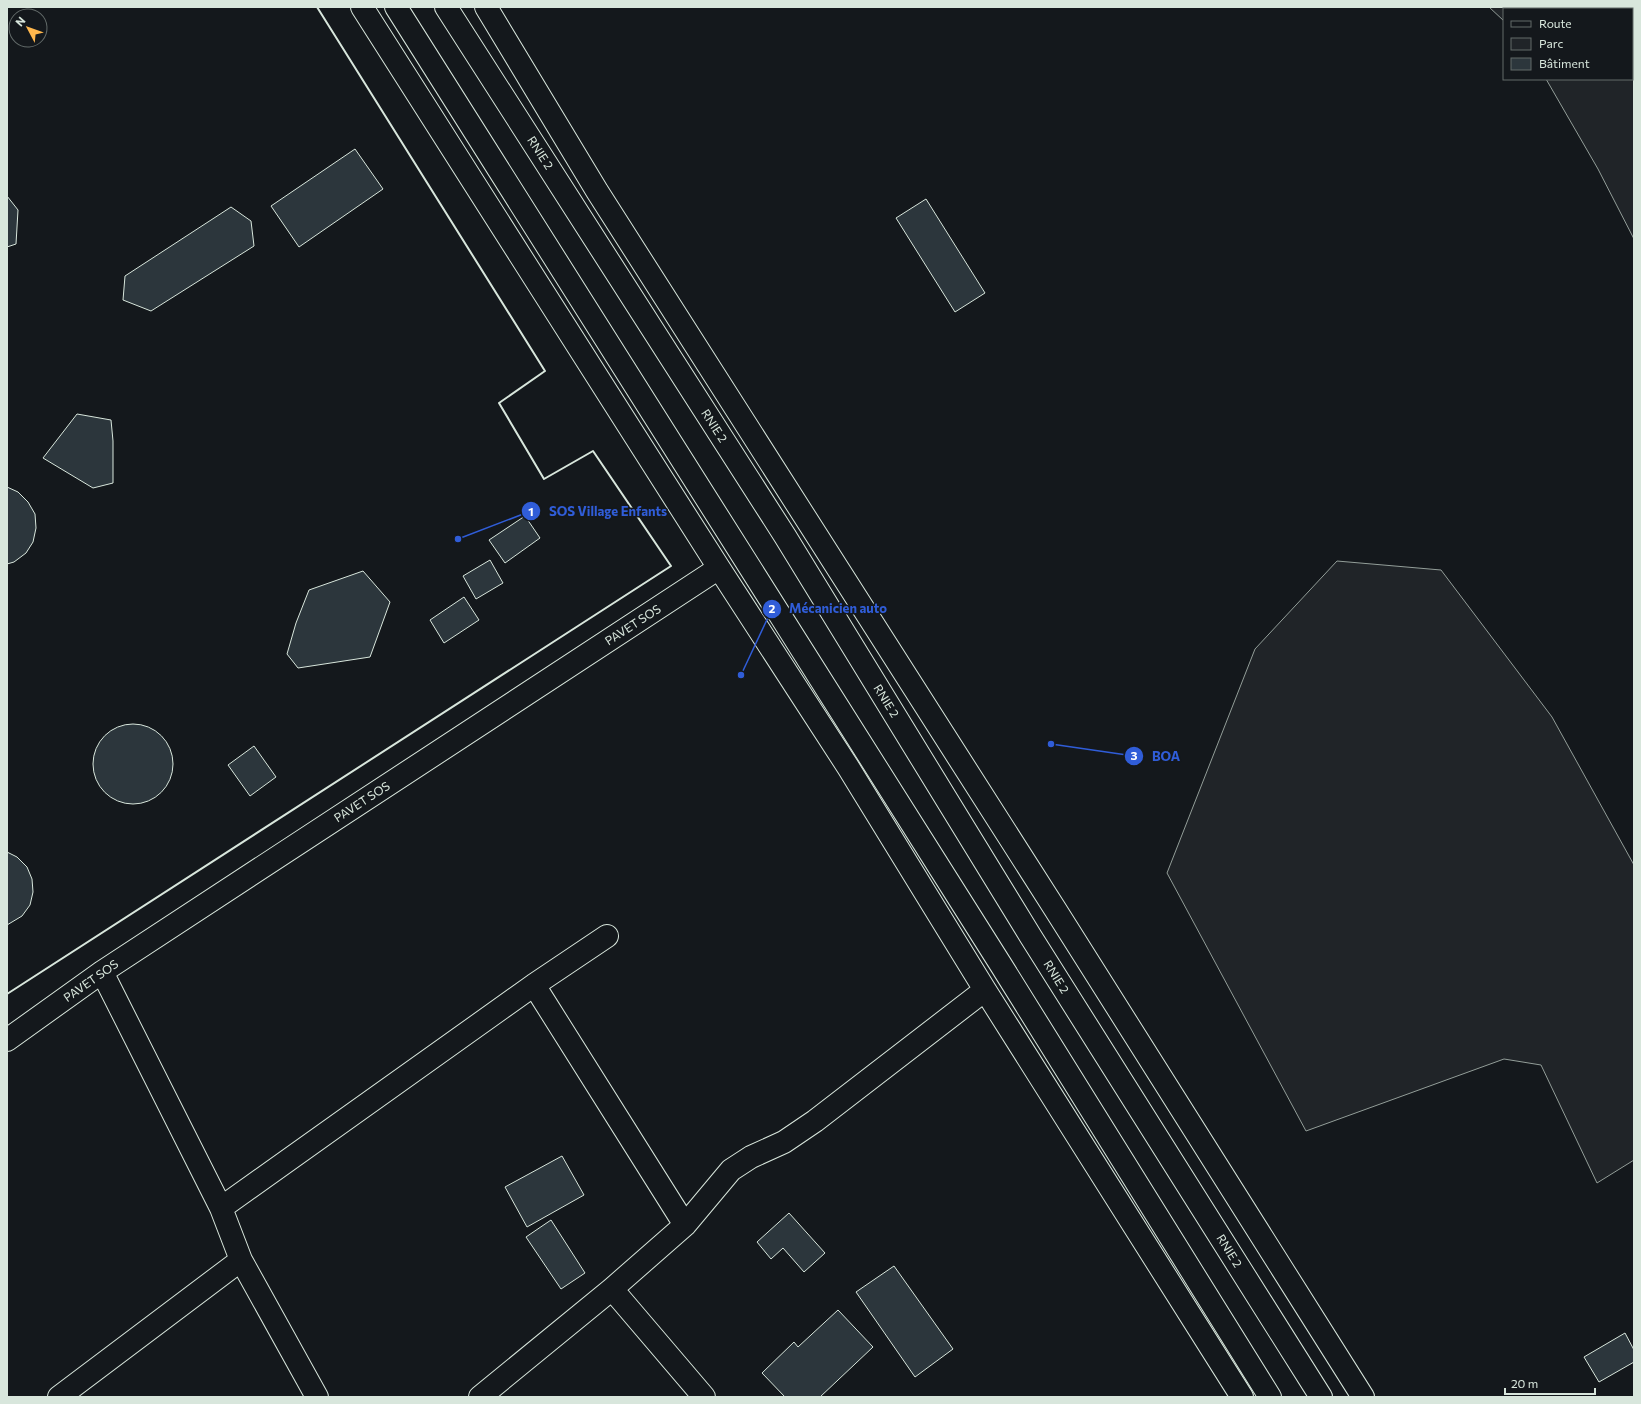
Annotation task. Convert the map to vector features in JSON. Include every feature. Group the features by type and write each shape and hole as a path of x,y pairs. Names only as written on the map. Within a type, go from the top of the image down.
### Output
{"main road":[{"path":"362,7 719,568 848,767 985,990 1242,1397"},
{"path":"396,7 1001,965 1270,1397"},
{"name":"RNIE 2","path":"446,7 785,536 1031,937 1322,1397"},
{"path":"486,7 597,191 1051,903 1363,1397"},
{"name":"PAVET SOS","path":"7,1040 102,972 719,568"},
{"path":"221,1208 607,936"},
{"path":"102,972 221,1208 241,1260 316,1397"},
{"path":"534,986 685,1225"},
{"path":"492,1393 685,1225 731,1170 751,1157 784,1142 815,1121 985,990"},
{"path":"59,1397 241,1260"},
{"path":"612,1289 704,1397"}],"green space":[{"path":"1489,7 1634,7 1634,239 1598,169 1547,80 1633,80 1633,8 1503,8 1503,20"},
{"path":"1337,561 1441,570 1552,717 1634,865 1634,1160 1597,1183 1541,1065 1504,1059 1306,1131 1167,873 1255,649"}],"building":[{"path":"355,149 383,189 299,247 271,206"},
{"path":"7,196 18,210 16,244 7,247"},
{"path":"926,199 985,293 955,312 896,218"},
{"path":"231,207 251,221 254,246 151,311 123,300 125,276"},
{"path":"77,414 111,420 113,441 113,483 93,488 43,458"},
{"path":"7,487 18,492 28,502 35,514 36,528 33,542 26,553 14,562 7,564"},
{"path":"525,516 540,538 505,563 489,540"},
{"path":"490,560 503,583 476,599 463,576"},
{"path":"363,571 390,602 370,657 298,668 287,654 296,623 309,590"},
{"path":"464,597 479,620 444,643 430,620"},
{"path":"133,724 148,727 161,736 170,749 173,764 170,779 161,792 148,801 133,804 118,801 105,792 96,779 93,764 96,749 105,736 118,727"},
{"path":"254,746 276,777 250,796 228,765"},
{"path":"7,852 17,857 27,867 32,879 33,892 30,905 22,916 7,925"},
{"path":"562,1156 584,1195 527,1227 505,1187"},
{"path":"789,1213 825,1253 804,1272 783,1248 771,1259 757,1242"},
{"path":"551,1220 585,1273 561,1289 526,1237"},
{"path":"894,1266 953,1349 915,1377 856,1292"},
{"path":"838,1310 873,1347 820,1397 785,1397 762,1373 794,1342 798,1347"},
{"path":"1625,1333 1634,1350 1634,1362 1599,1382 1584,1357"}],"wall":[{"path":"7,994 671,566 593,451 544,479 499,403 545,371 317,7"}],"place":[{"name":"SOS Village Enfants","path":"458,539"},
{"name":"Mécanicien auto","path":"741,675"},
{"name":"BOA","path":"1051,744"}]}
